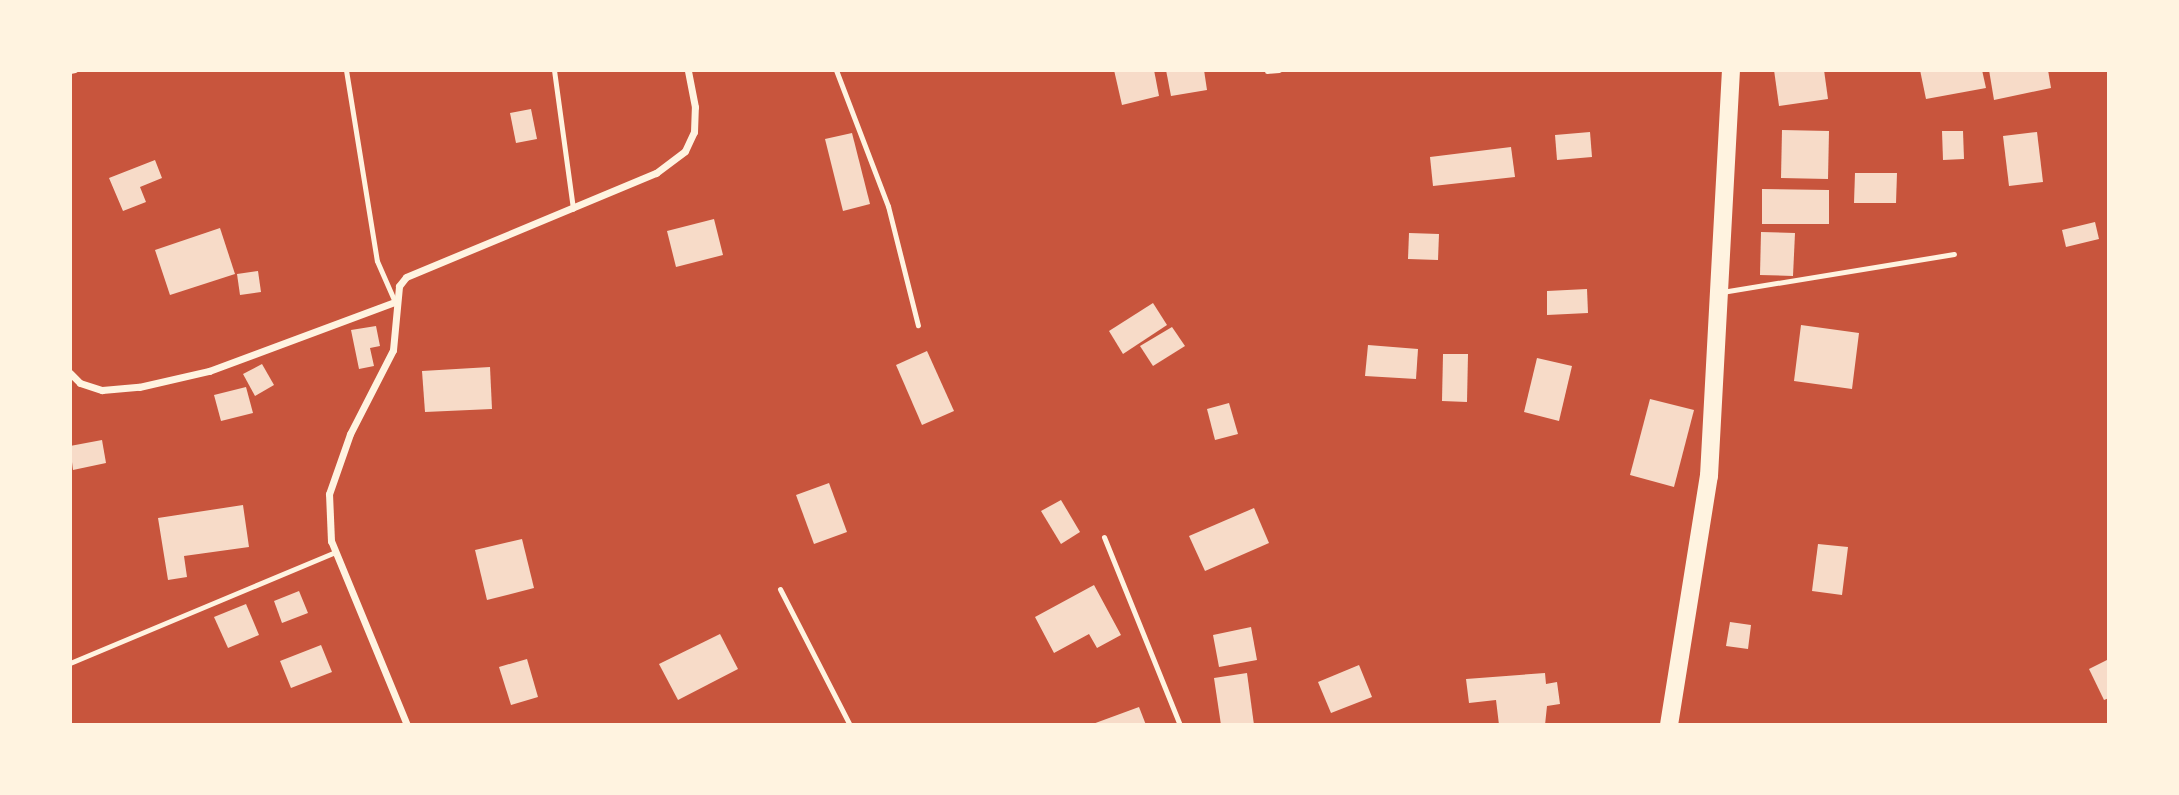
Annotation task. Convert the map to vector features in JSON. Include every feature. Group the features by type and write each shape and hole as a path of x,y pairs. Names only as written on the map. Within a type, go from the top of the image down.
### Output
{"main road":[{"path":"1669,725 1709,475 1731,70"}],"street":[{"path":"407,725 331,541 329,494 350,434 393,350 398,323 395,302 406,277 573,211 656,173 685,151 694,132 695,107 688,70"},
{"path":"70,373 80,383 102,390 139,387 209,371 395,302"}],"lane":[{"path":"346,70 377,261 395,302"},
{"path":"554,70 573,211"},
{"path":"836,70 888,206 918,324"},
{"path":"1268,72 1279,70"},
{"path":"1719,293 1954,254"},
{"path":"1104,537 1180,725"},
{"path":"70,663 335,552"},
{"path":"780,589 850,725"}],"building":[{"path":"1114,70 1154,70 1159,96 1122,105"},
{"path":"1166,70 1204,70 1207,90 1171,96"},
{"path":"1774,70 1824,70 1828,99 1779,106"},
{"path":"1920,70 1982,70 1986,88 1926,99"},
{"path":"1989,70 2048,70 2051,88 1994,100"},
{"path":"531,109 537,139 516,143 510,113"},
{"path":"1782,130 1829,131 1828,179 1781,178"},
{"path":"1942,131 1963,131 1964,159 1943,160"},
{"path":"1590,132 1592,157 1557,160 1555,135"},
{"path":"2037,132 2043,182 2009,186 2003,136"},
{"path":"852,133 870,204 843,211 825,139"},
{"path":"1511,147 1515,177 1433,186 1430,157"},
{"path":"155,160 162,178 140,187 146,202 123,211 109,178"},
{"path":"1855,173 1897,173 1896,203 1854,203"},
{"path":"1762,189 1829,190 1829,224 1762,224"},
{"path":"714,219 723,255 676,267 667,231"},
{"path":"2095,222 2099,239 2066,247 2062,230"},
{"path":"220,228 235,274 170,295 155,250"},
{"path":"1761,232 1795,233 1793,276 1760,275"},
{"path":"1409,233 1439,234 1438,260 1408,259"},
{"path":"258,271 261,292 240,295 237,274"},
{"path":"1587,289 1588,313 1547,315 1547,291"},
{"path":"1153,303 1167,325 1123,354 1109,331"},
{"path":"1801,325 1859,333 1852,389 1794,381"},
{"path":"376,326 380,346 370,348 374,366 359,369 351,330"},
{"path":"1172,327 1185,346 1153,366 1140,346"},
{"path":"1368,345 1418,349 1416,379 1365,376"},
{"path":"927,351 954,411 922,425 896,365"},
{"path":"1443,354 1468,354 1467,402 1442,401"},
{"path":"1537,358 1572,366 1559,421 1524,412"},
{"path":"262,364 274,385 255,396 243,374"},
{"path":"490,367 492,409 425,412 422,371"},
{"path":"246,387 253,413 221,421 214,395"},
{"path":"1650,399 1694,410 1674,487 1630,475"},
{"path":"1229,403 1238,434 1215,440 1207,409"},
{"path":"102,440 106,463 73,470 70,446"},
{"path":"829,483 847,532 814,544 796,495"},
{"path":"1061,500 1080,532 1061,544 1041,511"},
{"path":"243,505 249,547 184,556 187,577 168,580 158,518"},
{"path":"1254,508 1269,543 1205,571 1189,536"},
{"path":"522,539 534,588 487,600 475,550"},
{"path":"1818,544 1848,547 1842,595 1812,591"},
{"path":"1094,585 1121,635 1097,648 1089,634 1054,653 1035,617"},
{"path":"299,591 308,613 282,623 274,601"},
{"path":"246,604 259,635 228,648 214,617"},
{"path":"1730,622 1751,625 1748,649 1726,646"},
{"path":"1251,627 1257,660 1219,667 1213,635"},
{"path":"720,634 738,669 678,700 659,664"},
{"path":"321,645 332,672 291,688 280,661"},
{"path":"527,659 538,697 511,705 499,667"},
{"path":"2109,659 2109,698 2104,700 2089,669"},
{"path":"1359,665 1372,697 1331,713 1318,682"},
{"path":"1247,673 1254,725 1221,725 1214,678"},
{"path":"1545,673 1546,684 1557,682 1560,704 1547,706 1545,725 1499,725 1496,700 1469,703 1466,679"},
{"path":"1139,707 1146,725 1090,725"}]}
